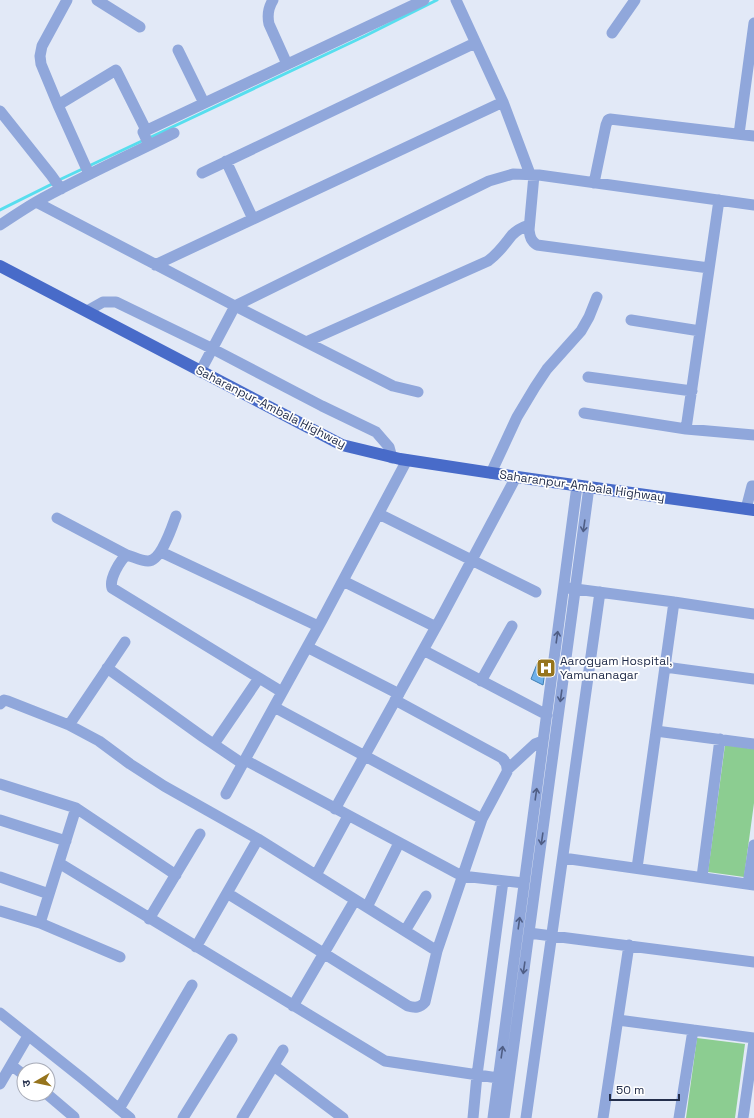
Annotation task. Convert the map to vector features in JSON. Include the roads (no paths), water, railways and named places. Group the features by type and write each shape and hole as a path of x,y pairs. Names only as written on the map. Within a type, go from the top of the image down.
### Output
{"main road":[{"name":"Saharanpur-Ambala Highway","path":"0,266 342,445 392,458 750,510"}],"street":[{"path":"67,0 42,46 40,64 87,169"},
{"path":"97,0 140,27"},
{"path":"273,0 269,8 269,24 287,64"},
{"path":"0,225 36,202 58,184 147,138 204,103 424,0"},
{"path":"456,0 503,102 532,174 529,225 530,237 532,241 537,245 709,268"},
{"path":"612,33 635,0"},
{"path":"739,134 754,22"},
{"path":"202,173 475,43"},
{"path":"178,50 204,103"},
{"path":"58,105 116,70 147,138"},
{"path":"155,265 503,102"},
{"path":"0,111 58,184"},
{"path":"594,183 606,125 610,119 754,136"},
{"path":"147,138 174,133"},
{"path":"226,161 253,219"},
{"path":"200,372 235,306 489,181 513,174 532,174 754,205"},
{"path":"686,429 719,200"},
{"path":"36,202 155,265 393,386 418,392"},
{"path":"306,342 488,261 496,255 513,234 529,225"},
{"path":"491,473 517,417 531,393 547,369 581,332 597,297"},
{"path":"87,311 103,302 116,302 213,349 322,406 376,432 389,447 392,458"},
{"path":"631,320 700,331"},
{"path":"588,377 692,391"},
{"path":"584,413 686,429 754,435"},
{"path":"226,794 343,581 407,460"},
{"path":"335,809 436,627 516,477"},
{"path":"750,510 753,483"},
{"path":"492,1118 564,588 583,486"},
{"path":"504,1118 575,589 583,486"},
{"path":"379,514 536,592"},
{"path":"57,518 127,554 142,560 150,561 161,552 176,516"},
{"path":"161,552 318,626"},
{"path":"127,554 123,558 110,583 112,588 282,692"},
{"path":"343,581 436,627"},
{"path":"564,588 754,614"},
{"path":"526,1118 600,592"},
{"path":"638,868 674,602"},
{"path":"481,681 512,626"},
{"path":"69,725 125,642"},
{"path":"307,647 502,758 506,762 508,769"},
{"path":"423,650 547,715"},
{"path":"665,667 754,679"},
{"path":"107,668 214,744 244,762 462,876 524,883"},
{"path":"214,744 259,678"},
{"path":"0,704 4,700 8,701 69,725 99,741 130,764 164,786 258,839 437,951"},
{"path":"274,706 364,756 482,818"},
{"path":"656,730 754,744"},
{"path":"702,877 720,739"},
{"path":"227,893 408,1006 422,1006 425,1002 437,951 482,818 508,769 534,744 543,741"},
{"path":"0,784 76,808 176,875"},
{"path":"40,923 76,808"},
{"path":"316,875 348,816"},
{"path":"0,820 66,841"},
{"path":"150,919 200,834"},
{"path":"196,947 258,839"},
{"path":"367,907 399,843"},
{"path":"563,858 751,884 754,845"},
{"path":"59,863 385,1061 498,1078"},
{"path":"0,877 49,894"},
{"path":"473,1118 477,1075 503,881"},
{"path":"405,931 426,896"},
{"path":"293,1006 355,900"},
{"path":"0,911 40,923 120,957"},
{"path":"529,933 754,962"},
{"path":"603,1118 629,945"},
{"path":"119,1109 192,985"},
{"path":"0,1013 128,1117"},
{"path":"618,1020 754,1039 743,1118"},
{"path":"679,1118 693,1030"},
{"path":"0,1084 28,1036"},
{"path":"183,1118 232,1039"},
{"path":"244,1117 284,1050"},
{"path":"11,1065 16,1069"},
{"path":"274,1066 343,1118"},
{"path":"56,1102 74,1117"}],"waterway":[{"path":"149,138 365,36 437,0"},
{"path":"59,180 144,140"},
{"path":"0,210 54,183"}],"place":[{"name":"Aarogyam Hospital, Yamunanagar","path":"546,668"}]}
